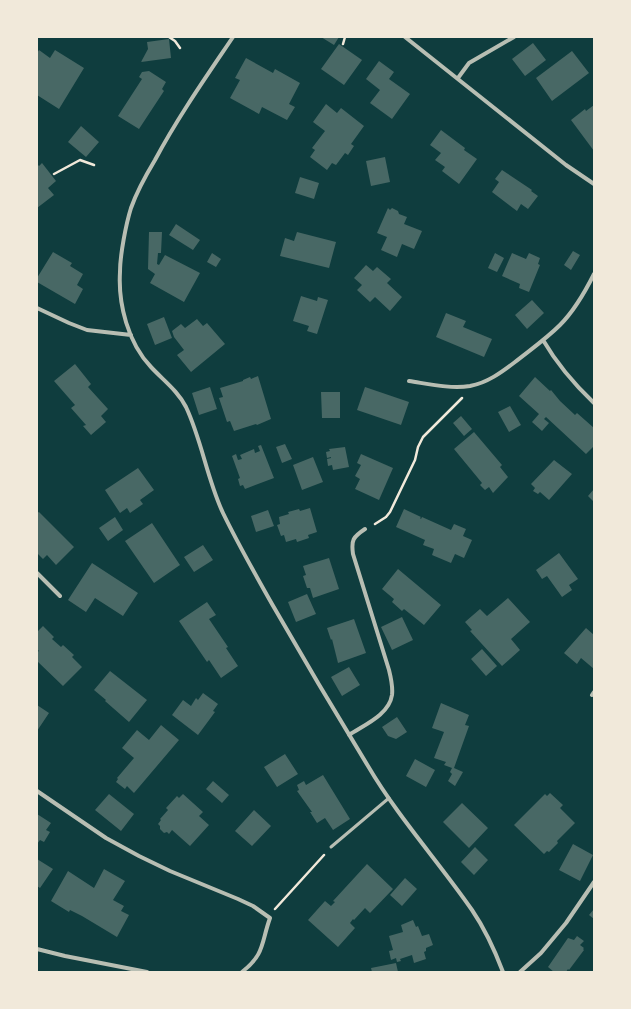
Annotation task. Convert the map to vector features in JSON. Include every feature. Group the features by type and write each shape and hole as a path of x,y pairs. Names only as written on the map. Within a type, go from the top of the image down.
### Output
{"street":[{"path":"233,37 167,138 144,179 131,209 120,271 120,291 124,313 138,352 178,395 184,404 195,429 221,509 238,544 289,633 349,735 389,798 474,912 487,936 503,972"},
{"path":"405,37 566,165 594,184"},
{"path":"458,78 470,63 514,37"},
{"path":"410,381 447,387 470,386 486,381 502,372 561,324 574,307 594,274"},
{"path":"37,308 68,323 87,330 131,335"},
{"path":"543,340 561,368 580,390 594,403"},
{"path":"349,735 383,712 392,695 390,670 352,554 351,546 353,540 356,535 365,529"},
{"path":"37,572 60,596"},
{"path":"37,791 106,838 139,856 170,872 243,901 270,918 260,952 255,960 242,972"},
{"path":"520,972 541,953 569,918 594,882"},
{"path":"37,949 147,972"}],"lane":[{"path":"331,847 389,798"}],"path":[{"path":"169,37 180,48"},
{"path":"343,44 345,37"},
{"path":"54,174 80,160 94,165"},
{"path":"365,529 386,517 390,512 415,460 418,447 423,437 459,403 470,386"},
{"path":"270,918 276,906 331,847"}],"building":[{"path":"321,37 339,37 334,45"},
{"path":"169,39 171,58 141,62 148,49 147,42"},
{"path":"533,43 546,60 525,76 512,59"},
{"path":"339,44 362,60 344,85 321,69"},
{"path":"39,50 50,58 55,50 84,68 59,109 37,95 37,53"},
{"path":"572,51 589,73 552,101 536,78"},
{"path":"246,58 273,73 275,69 300,83 289,104 295,107 287,120 262,107 259,114 230,98 240,80 235,78"},
{"path":"379,61 394,72 389,79 410,94 392,119 370,103 380,90 366,79"},
{"path":"149,71 166,82 162,89 164,91 139,129 118,116 142,79 139,77 142,72"},
{"path":"326,104 337,113 341,108 364,126 351,144 354,146 348,155 345,153 336,165 332,163 327,170 310,157 315,150 312,148 325,131 313,122"},
{"path":"594,105 594,151 571,120 585,109 586,111"},
{"path":"81,126 99,142 86,157 68,142"},
{"path":"441,130 477,159 459,184 442,171 445,167 435,160 441,153 430,145"},
{"path":"385,157 390,182 371,186 366,161"},
{"path":"42,163 56,181 48,188 54,195 37,208 37,164 39,166"},
{"path":"502,170 532,190 531,191 538,196 528,209 521,204 517,211 492,192 499,182 495,179"},
{"path":"300,177 319,183 314,199 295,193"},
{"path":"388,208 390,210 392,208 398,211 399,214 407,217 404,224 422,231 414,249 402,244 397,257 381,250 387,237 377,233"},
{"path":"176,224 200,240 193,250 169,235"},
{"path":"149,232 162,232 161,253 158,253 157,264 159,265 165,255 200,273 184,302 150,283 155,274 148,269"},
{"path":"297,232 336,242 329,268 280,256 285,238 294,241"},
{"path":"573,251 580,255 571,270 564,265"},
{"path":"53,252 72,263 70,266 83,274 77,285 83,289 75,304 37,282 37,278"},
{"path":"212,253 221,259 216,267 207,262"},
{"path":"495,253 504,258 497,272 488,268"},
{"path":"512,253 526,259 529,253 540,258 538,264 540,265 529,292 519,288 520,284 502,276"},
{"path":"366,265 373,271 377,267 391,279 387,283 402,297 390,311 375,297 370,302 357,290 362,285 354,278"},
{"path":"301,296 317,301 318,297 328,300 317,334 307,331 309,326 293,321"},
{"path":"532,300 544,313 527,329 515,315"},
{"path":"446,313 466,321 463,327 492,339 484,357 436,337"},
{"path":"164,317 172,338 155,345 147,324"},
{"path":"197,319 203,326 207,323 225,344 191,372 177,355 184,350 174,337 172,331 181,324 185,328"},
{"path":"75,364 91,384 88,387 108,409 101,416 106,422 91,435 83,426 86,425 71,408 75,405 54,381"},
{"path":"258,376 271,419 257,425 256,424 234,431 230,421 227,422 219,398 223,397 220,388 243,381 250,377 251,379"},
{"path":"535,377 550,391 551,390 575,415 577,413 594,428 594,446 586,454 546,417 544,419 549,423 542,431 532,422 539,414 519,396"},
{"path":"210,387 217,409 199,415 192,393"},
{"path":"365,387 409,402 401,425 357,410"},
{"path":"321,392 340,392 340,418 322,418"},
{"path":"510,406 521,425 509,432 498,412"},
{"path":"461,416 472,429 464,436 453,423"},
{"path":"474,432 502,465 500,467 508,477 493,493 489,487 485,490 480,485 482,483 454,449"},
{"path":"285,444 292,459 282,463 276,447"},
{"path":"261,445 274,478 245,489 243,485 240,486 238,479 240,478 232,456 236,454 238,460 242,459 240,455 254,449 255,453 260,451 258,446"},
{"path":"345,447 349,467 333,470 332,465 328,466 327,459 331,457 327,458 326,452 330,451 329,449"},
{"path":"361,454 393,468 379,500 355,489 360,479 355,476 361,465 357,463"},
{"path":"313,457 323,482 302,490 293,465"},
{"path":"554,460 572,474 549,500 540,492 538,494 533,491 535,488 531,484"},
{"path":"138,468 154,490 140,500 143,504 130,513 127,508 120,513 105,490"},
{"path":"594,489 594,502 588,496"},
{"path":"310,508 317,532 308,535 309,538 297,542 296,539 286,542 284,535 281,536 277,525 280,524 279,517 289,514 288,512"},
{"path":"404,509 421,517 421,519 422,517 451,530 454,524 466,529 463,536 472,540 464,558 455,554 451,563 432,555 434,549 423,545 425,540 396,527"},
{"path":"268,510 274,526 256,532 251,516"},
{"path":"39,512 74,547 56,565 47,555 43,559 37,553 37,513"},
{"path":"115,517 123,530 108,541 99,528"},
{"path":"152,523 180,565 154,583 125,541"},
{"path":"203,545 213,560 194,572 184,557"},
{"path":"559,553 578,579 569,585 572,590 562,597 547,576 542,579 536,570"},
{"path":"329,558 339,589 313,598 310,588 307,588 303,576 306,575 303,566"},
{"path":"92,563 138,593 123,616 95,598 86,612 68,600"},
{"path":"398,569 441,605 424,625 404,609 402,611 392,602 394,599 382,589"},
{"path":"307,594 316,614 296,622 288,602"},
{"path":"508,598 530,622 511,639 520,650 502,666 470,631 472,630 465,622 480,609 487,616"},
{"path":"207,602 216,615 209,619 228,647 226,648 238,666 221,678 209,660 207,662 179,621"},
{"path":"402,617 413,640 392,650 381,627"},
{"path":"354,619 366,653 338,663 332,639 331,640 327,628"},
{"path":"43,626 54,637 52,639 61,647 63,645 74,655 72,657 82,667 63,686 37,661 37,652 39,651 37,649 37,632"},
{"path":"586,628 594,635 594,669 581,658 577,664 564,653"},
{"path":"482,649 497,666 486,676 471,659"},
{"path":"349,667 360,685 342,696 331,677"},
{"path":"110,671 147,700 129,722 94,690"},
{"path":"203,693 218,704 213,711 215,712 198,735 172,715 183,700 191,706 196,698 198,700"},
{"path":"441,703 469,715 465,725 469,726 454,768 463,772 455,786 448,781 452,774 450,772 452,768 444,765 446,762 434,758 444,732 432,728"},
{"path":"37,705 49,713 37,731"},
{"path":"397,717 407,732 396,739 388,736 382,727"},
{"path":"161,725 179,740 134,793 127,786 125,789 116,782 118,779 117,778 134,758 122,748 137,730 149,740"},
{"path":"285,754 298,774 277,787 264,767"},
{"path":"415,759 435,770 426,787 406,776"},
{"path":"323,775 350,819 333,830 325,818 317,823 310,812 312,812 297,791 299,790 297,785 304,781 306,785"},
{"path":"213,781 229,795 222,803 206,789"},
{"path":"550,793 563,805 560,808 575,823 557,841 558,843 549,852 547,851 544,854 514,825 545,794 547,796"},
{"path":"109,794 134,814 121,831 95,810"},
{"path":"183,794 203,812 199,816 209,825 190,846 172,830 169,834 167,832 164,833 158,824 161,820 160,819 168,810 166,808 177,796 179,798"},
{"path":"462,803 488,828 469,848 443,822"},
{"path":"254,810 271,826 252,846 235,831"},
{"path":"37,814 51,823 46,830 50,832 44,842 40,840 37,844"},
{"path":"573,844 593,855 580,881 559,870"},
{"path":"475,847 488,860 474,875 461,862"},
{"path":"37,859 53,869 40,888 37,886"},
{"path":"367,864 393,889 370,913 365,908 354,920 353,919 350,923 355,928 338,947 308,920 325,901 331,906 335,902 333,901"},
{"path":"104,869 125,881 113,900 124,906 121,911 129,915 117,937 82,916 70,910 69,912 51,901 68,871 94,888"},
{"path":"405,878 417,889 402,906 390,895"},
{"path":"594,909 594,919 589,915"},
{"path":"413,920 416,927 418,926 422,936 429,934 433,945 426,948 426,951 424,952 426,959 414,963 412,955 400,959 401,961 397,962 396,958 391,960 389,951 393,950 389,936 403,932 401,925"},
{"path":"577,936 584,941 580,945 584,948 584,950 569,970 568,969 566,972 554,972 548,967 568,938 574,940"},
{"path":"396,963 398,972 372,972 371,968"}]}
